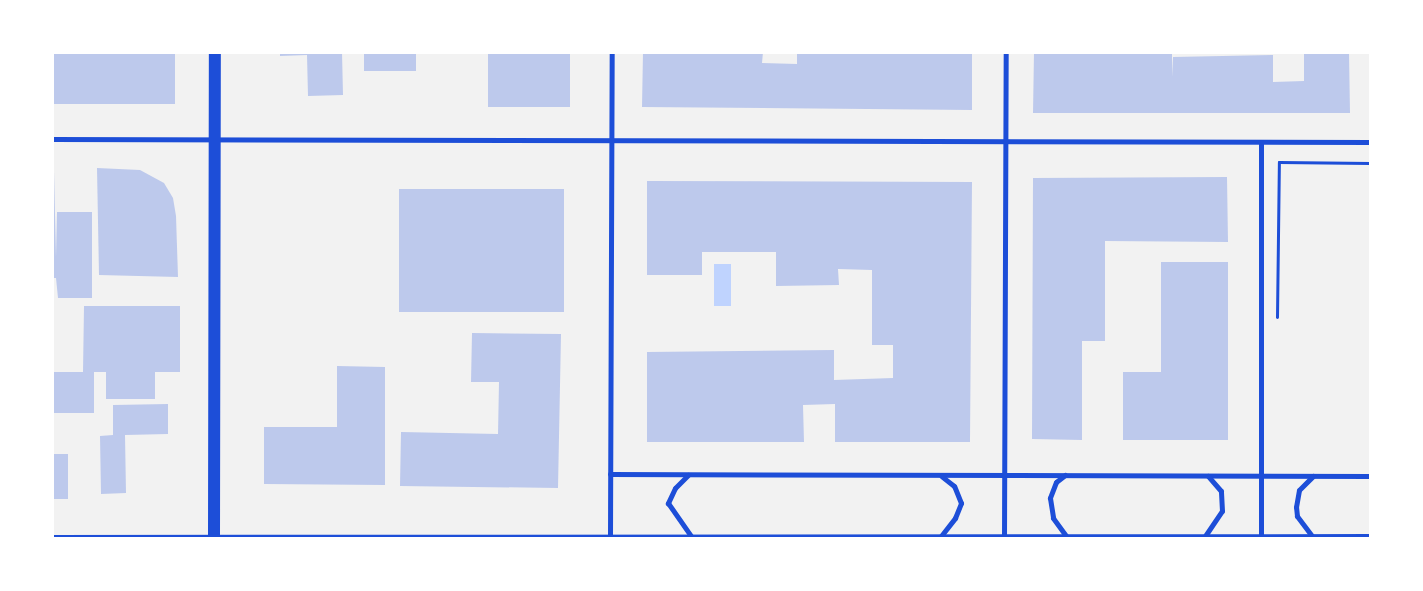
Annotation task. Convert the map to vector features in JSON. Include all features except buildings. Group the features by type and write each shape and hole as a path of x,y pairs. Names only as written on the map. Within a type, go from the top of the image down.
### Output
{"main road":[{"path":"214,537 215,52"}],"street":[{"path":"610,537 612,52"},
{"path":"1004,537 1006,52"},
{"path":"52,139 1370,142"},
{"path":"1261,142 1261,537"},
{"path":"610,474 1370,476"},
{"path":"688,475 675,488 668,503 690,536"},
{"path":"940,475 954,486 961,503 955,518 940,536"},
{"path":"1065,475 1056,482 1050,498 1053,518 1066,536"},
{"path":"1204,536 1222,511 1222,492 1206,475"},
{"path":"1312,536 1297,516 1296,507 1299,490 1313,475"},
{"path":"52,537 1370,536"}],"path":[{"path":"1277,321 1279,162 1370,163"}],"water":[{"path":"714,264 731,264 731,306 714,306"}]}
